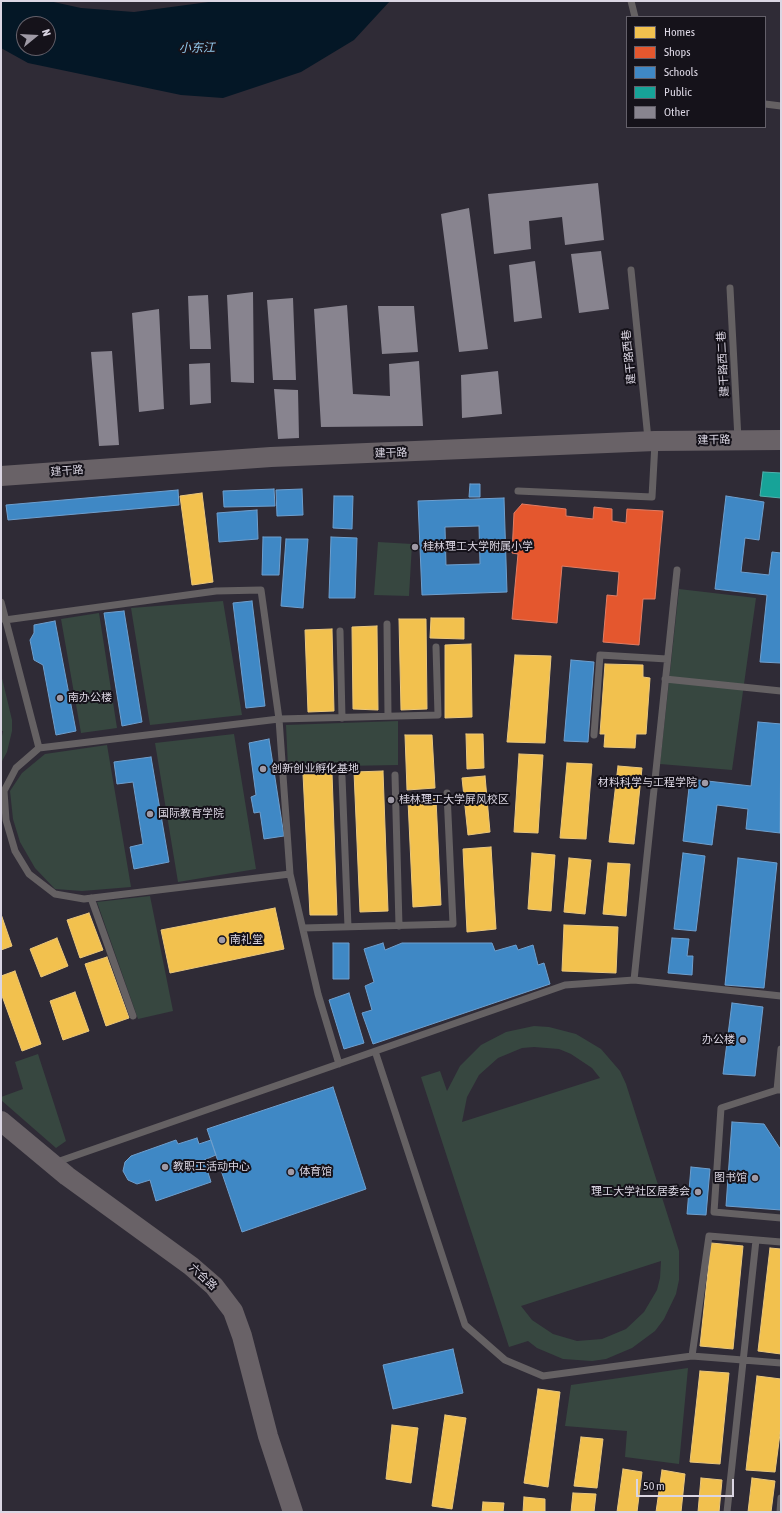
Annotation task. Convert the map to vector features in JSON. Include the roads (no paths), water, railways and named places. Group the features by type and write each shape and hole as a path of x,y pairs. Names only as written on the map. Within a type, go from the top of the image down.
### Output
{"main road":[{"name":"建干路","path":"1,476 271,457 652,441 738,439 781,440"},
{"name":"六合路","path":"1,1121 52,1164 191,1266 214,1286 232,1310 242,1336 268,1436 293,1512"}],"lane":[{"path":"631,1 635,16"},
{"path":"766,104 781,106"},
{"name":"建干路西巷","path":"518,491 652,497 652,441 631,270"},
{"name":"建干路西二巷","path":"730,288 738,439"},
{"path":"634,980 677,570"},
{"path":"6,620 216,591 261,590 279,720 290,874 318,994 340,1064"},
{"path":"1,602 39,748"},
{"path":"387,624 388,716"},
{"path":"340,631 342,718"},
{"path":"290,874 91,898 55,894 29,874 15,851 6,820 4,791 16,768 39,748 279,720 438,715 436,647"},
{"path":"594,735 600,655 667,659"},
{"path":"665,679 781,691"},
{"path":"395,774 399,926"},
{"path":"342,777 348,927"},
{"path":"303,928 453,924 447,793"},
{"path":"91,898 133,1016"},
{"path":"52,1164 565,985 634,980 781,996"},
{"path":"781,1049 779,1090 721,1108 714,1212 781,1218"},
{"path":"376,1051 465,1325 505,1360 543,1376 692,1356 781,1363"},
{"path":"692,1356 709,1236 781,1242"},
{"path":"727,1512 756,1240"},
{"path":"780,1512 781,1498"}],"water":[{"name":"小东江","path":"1,1 49,1 81,8 134,12 216,1 390,1 354,40 301,72 223,98 181,95 28,63 1,48"}],"place":[{"name":"桂林理工大学附属小学","path":"415,547"},
{"name":"南办公楼","path":"60,698"},
{"name":"创新创业孵化基地","path":"263,769"},
{"name":"材料科学与工程学院","path":"705,783"},
{"name":"桂林理工大学屏风校区","path":"391,800"},
{"name":"国际教育学院","path":"150,814"},
{"name":"南礼堂","path":"222,940"},
{"name":"办公楼","path":"743,1040"},
{"name":"教职工活动中心","path":"165,1167"},
{"name":"体育馆","path":"291,1172"},
{"name":"图书馆","path":"755,1178"},
{"name":"理工大学社区居委会","path":"698,1192"}]}
